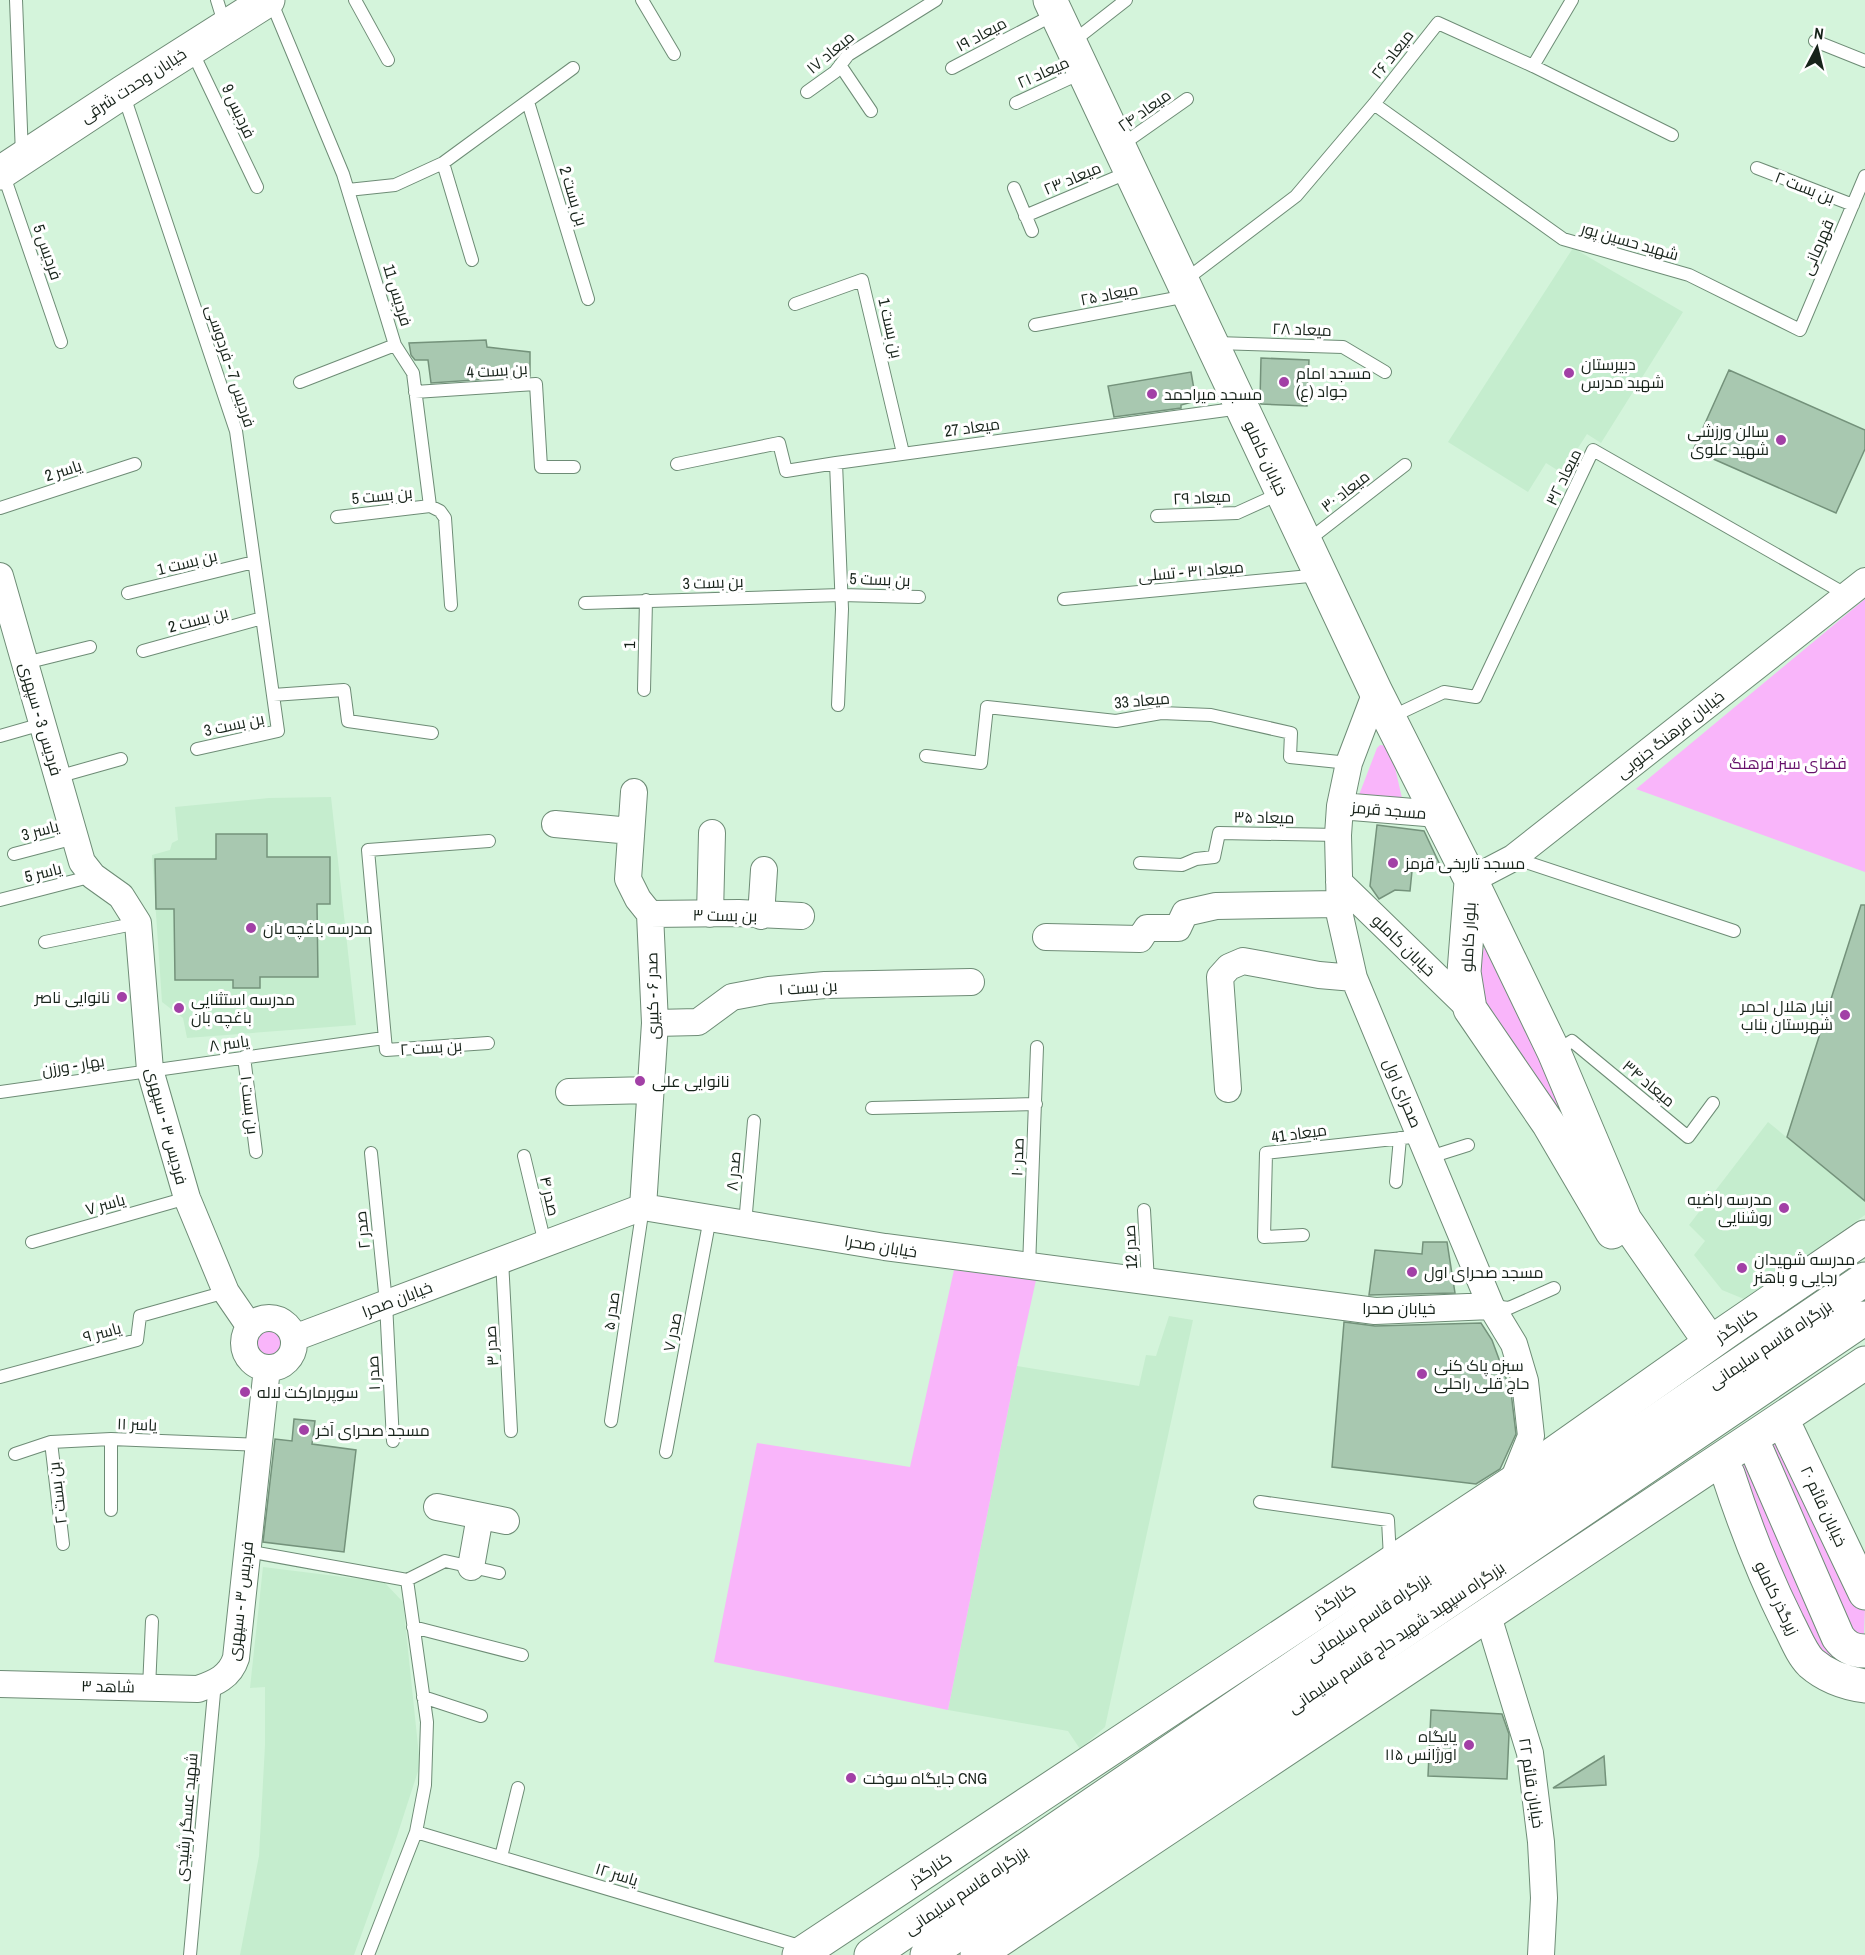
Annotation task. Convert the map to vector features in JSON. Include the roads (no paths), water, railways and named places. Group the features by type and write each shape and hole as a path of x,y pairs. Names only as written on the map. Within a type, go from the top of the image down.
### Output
{"main road":[{"name":"خیابان وحدت شرقی","path":"8,168 191,48 221,14 269,0"},
{"name":"خیابان کاملو","path":"1053,7 1389,718 1471,880"},
{"name":"بلوار کاملو","path":"1471,880 1464,972 1470,1009 1548,1123 1612,1233 1670,1305 1707,1337"},
{"name":"بلوار کاملو","path":"1471,880 1554,1052 1616,1195 1644,1218 1702,1302 1707,1337"},
{"name":"کنارگذر","path":"804,1952 1512,1482 1707,1337 1865,1237"},
{"name":"بزرگراه قاسم سلیمانی","path":"871,1955 1865,1279"},
{"name":"بزرگراه سپهبد شهید حاج قاسم سلیمانی","path":"927,1955 1865,1318"},
{"path":"977,1955 1865,1363"},
{"name":"خیابان قائم ۲۰","path":"1782,1419 1865,1593"},
{"path":"1758,1453 1838,1637 1844,1645 1863,1651"},
{"name":"زیرگذر کاملو","path":"1728,1474 1747,1533 1769,1586 1809,1661 1825,1674 1843,1682 1865,1686"}],"street":[{"name":"فردیس 3 - سپهری","path":"0,576 57,777 83,859"},
{"name":"خیابان فرهنگ جنوبی","path":"1471,880 1513,858 1856,588"},
{"name":"صحرای اول","path":"1389,718 1352,756 1340,806 1338,835 1340,916 1354,978 1417,1143 1491,1306 1514,1344 1525,1381 1532,1436 1512,1482"},
{"path":"1352,756 1365,737 1386,736 1389,718"},
{"path":"634,792 628,879 638,899 650,914"},
{"name":"مسجد قرمز","path":"1340,806 1438,814"},
{"path":"555,824 631,831"},
{"path":"710,914 712,833"},
{"name":"فردیس ۳ - سپهری","path":"83,859 121,896 138,923 150,1070 187,1198 226,1292 250,1327"},
{"path":"761,915 764,870"},
{"path":"1046,937 1140,939 1147,928 1178,928 1185,913 1216,906 1339,893"},
{"name":"خیابان کاملو","path":"1339,893 1470,1009"},
{"name":"بن بست ۳","path":"650,914 801,916"},
{"name":"صدر ۶ - کبیری","path":"643,1207 655,1023 650,914"},
{"path":"1228,1089 1220,977 1229,967 1243,961 1319,975 1354,978"},
{"name":"بن بست ۱","path":"655,1023 698,1022 732,997 769,990 825,985 971,982"},
{"path":"569,1092 650,1090"},
{"name":"خیابان صحرا","path":"294,1338 643,1207 885,1247 1376,1311 1491,1306"},
{"path":"261,1319 275,1319 288,1325 294,1338 295,1344 291,1357 280,1366 267,1368 254,1364 246,1353 244,1339 250,1327 261,1319"},
{"name":"فردیس ۳ - سپهری","path":"215,1683 231,1670 236,1658 267,1368"},
{"path":"436,1507 506,1521"},
{"path":"471,1567 480,1516"},
{"name":"خیابان قائم ۲۲","path":"1488,1616 1530,1753 1544,1898 1541,1955"},
{"name":"شاهد ۳","path":"0,1684 198,1689 215,1683"}],"lane":[{"name":"فردیس 5","path":"16,0 8,168 61,342"},
{"name":"فردیس 11","path":"269,0 343,174 395,345 413,373 430,506 440,511 445,518 451,605"},
{"path":"355,0 388,60"},
{"path":"642,0 674,54"},
{"name":"میعاد ۱۷","path":"807,93 835,72 848,55 936,0"},
{"name":"میعاد ۲۱","path":"1016,102 1077,58 1126,0"},
{"path":"1533,66 1572,0"},
{"name":"میعاد ۱۹","path":"952,68 1053,7"},
{"name":"میعاد ۲۶","path":"1186,289 1296,196 1374,104 1438,22 1672,135"},
{"path":"1815,42 1865,61"},
{"name":"فردیس 9","path":"191,48 257,187"},
{"path":"840,65 871,111"},
{"path":"348,190 395,185 443,163 573,68"},
{"name":"فردیس 7 - فردوسی","path":"123,92 236,431 278,731"},
{"name":"میعاد ۲۴","path":"1125,159 1187,99"},
{"name":"بن بست 2","path":"528,102 588,299"},
{"name":"شهید حسین پور","path":"1374,104 1563,239 1689,275 1800,330"},
{"name":"میعاد ۲۳","path":"1025,216 1125,159"},
{"path":"443,163 472,260"},
{"name":"بن بست ۲","path":"1757,168 1853,205"},
{"name":"قهرمانی","path":"1800,330 1865,176"},
{"path":"1014,188 1032,231"},
{"name":"بن بست 1","path":"795,304 862,280 903,453"},
{"name":"میعاد ۲۵","path":"1035,325 1186,289"},
{"name":"میعاد ۲۸","path":"1211,343 1342,347 1385,372"},
{"path":"300,382 395,345"},
{"name":"بن بست 4","path":"415,392 536,384 541,467 574,467"},
{"name":"میعاد 27","path":"836,463 1242,408"},
{"path":"677,464 779,443 786,471 836,463 841,595 838,705"},
{"name":"میعاد ۳۲","path":"1389,718 1444,692 1476,697 1593,450 1856,588"},
{"name":"یاسر 2","path":"0,508 135,464"},
{"name":"میعاد ۳۰","path":"1305,542 1406,465"},
{"name":"میعاد ۲۹","path":"1157,516 1237,513 1282,492"},
{"name":"بن بست 5","path":"337,517 430,506"},
{"name":"بن بست 1","path":"128,593 254,562"},
{"name":"میعاد ۳۱ - تسلی","path":"1064,599 1321,575"},
{"name":"بن بست 5","path":"841,595 918,597"},
{"name":"بن بست 3","path":"585,603 841,595"},
{"name":"1","path":"644,690 646,600"},
{"name":"بن بست 2","path":"144,651 262,618"},
{"path":"25,663 90,647"},
{"path":"273,695 344,690 348,721 432,733"},
{"name":"میعاد 33","path":"926,756 981,764 987,707 1116,721 1161,713 1211,715 1291,733 1290,757 1352,756"},
{"path":"0,736 42,724"},
{"name":"بن بست 3","path":"197,749 278,731"},
{"path":"57,777 121,759"},
{"name":"میعاد ۳۵","path":"1140,863 1182,865 1196,859 1214,857 1219,834 1338,835"},
{"path":"384,1038 368,850 489,840"},
{"name":"یاسر 3","path":"14,854 83,859"},
{"path":"1513,858 1734,931"},
{"name":"یاسر 5","path":"0,900 83,859"},
{"path":"45,942 138,923"},
{"name":"بن بست ۲","path":"384,1038 386,1050 488,1043"},
{"name":"یاسر ۸","path":"150,1070 384,1038"},
{"name":"میعاد ۳۴","path":"1554,1052 1572,1041 1688,1137 1713,1103"},
{"name":"صدر ۱۰","path":"1029,1267 1037,1047"},
{"name":"بن بست ۱","path":"244,1057 256,1152"},
{"name":"بهار - ورزن","path":"0,1092 150,1070"},
{"path":"872,1108 1036,1104"},
{"name":"صدر ۸","path":"745,1224 754,1121"},
{"path":"1396,1182 1417,1143 1468,1144"},
{"name":"میعاد 41","path":"1303,1235 1264,1237 1266,1153 1417,1143"},
{"name":"صدر ۲","path":"371,1153 386,1303"},
{"name":"صدر ۴","path":"524,1156 544,1244"},
{"name":"یاسر ۷","path":"32,1242 187,1198"},
{"name":"صدر ۵","path":"611,1421 643,1207"},
{"name":"صدر 12","path":"1144,1210 1148,1282"},
{"name":"صدر ۷","path":"666,1452 710,1218"},
{"name":"صدر ۳","path":"502,1260 511,1431"},
{"path":"1491,1306 1509,1308 1554,1288"},
{"name":"یاسر ۹","path":"0,1377 137,1340 140,1316 226,1292"},
{"name":"صدر ۱","path":"386,1303 393,1441"},
{"path":"111,1439 111,1510"},
{"name":"یاسر ۱۱","path":"15,1454 51,1442 111,1439 260,1445"},
{"name":"بن بست ۲","path":"51,1442 63,1544"},
{"path":"1260,1502 1388,1520 1390,1562"},
{"path":"247,1551 407,1580 445,1562 499,1573"},
{"path":"368,1955 416,1832 425,1785 427,1722 407,1580"},
{"path":"149,1688 152,1622"},
{"path":"413,1627 522,1655"},
{"name":"شهید عسگر رشیدی","path":"190,1955 215,1683"},
{"path":"423,1697 481,1716"},
{"path":"501,1857 518,1788"},
{"name":"یاسر ۱۲","path":"416,1832 804,1952"}],"place":[{"name":"دبیرستان شهید مدرس","path":"1569,373"},
{"name":"مسجد امام جواد (ع)","path":"1284,382"},
{"name":"مسجد میراحمد","path":"1152,394"},
{"name":"سالن ورزشی شهید علوی","path":"1781,440"},
{"name":"مسجد تاریخی قرمز","path":"1393,863"},
{"name":"مدرسه باغچه بان","path":"251,928"},
{"name":"نانوایی ناصر","path":"122,997"},
{"name":"مدرسه استثنایی باغچه بان","path":"179,1008"},
{"name":"انبار هلال احمر شهرستان بناب","path":"1845,1015"},
{"name":"نانوایی علی","path":"640,1081"},
{"name":"مدرسه راضیه روشنایی","path":"1784,1208"},
{"name":"مدرسه شهیدان رجایی و باهنر","path":"1742,1268"},
{"name":"مسجد صحرای اول","path":"1412,1272"},
{"name":"سبزه پاک کنی حاج قلی راحلی","path":"1422,1374"},
{"name":"سوپرمارکت لاله","path":"245,1392"},
{"name":"مسجد صحرای آخر","path":"304,1430"},
{"name":"پایگاه اورژانس ۱۱۵","path":"1469,1745"},
{"name":"جایگاه سوخت CNG","path":"851,1778"}],"park label":[{"name":"فضای سبز فرهنگ","path":"1788,763"}]}
